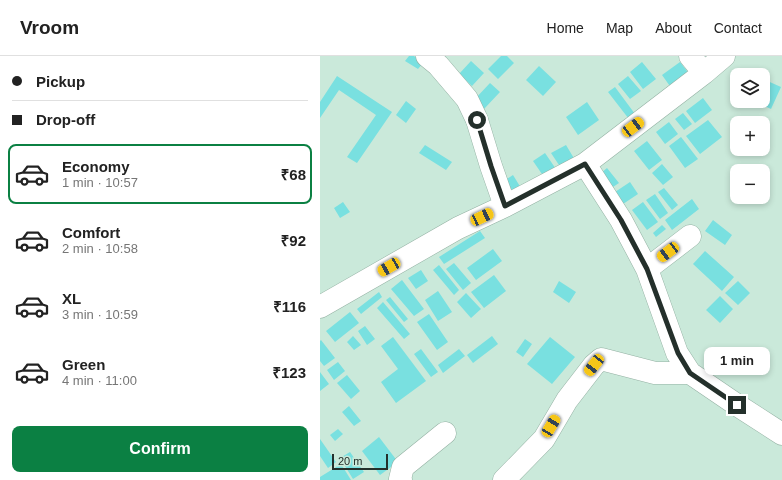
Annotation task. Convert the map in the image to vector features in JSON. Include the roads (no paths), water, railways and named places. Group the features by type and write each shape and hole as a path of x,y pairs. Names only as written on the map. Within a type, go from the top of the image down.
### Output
{"street":[{"path":"427,56 438,64 467,99 477,120 505,206"},
{"path":"690,56 704,73"},
{"path":"320,307 458,228 505,206 585,164 724,56"},
{"path":"585,164 621,220 647,269 678,353 690,373 782,434"},
{"path":"647,269 690,236"},
{"path":"504,480 544,439 567,400 594,365 601,359 655,373 690,373"},
{"path":"385,480 402,473 445,433"}]}
